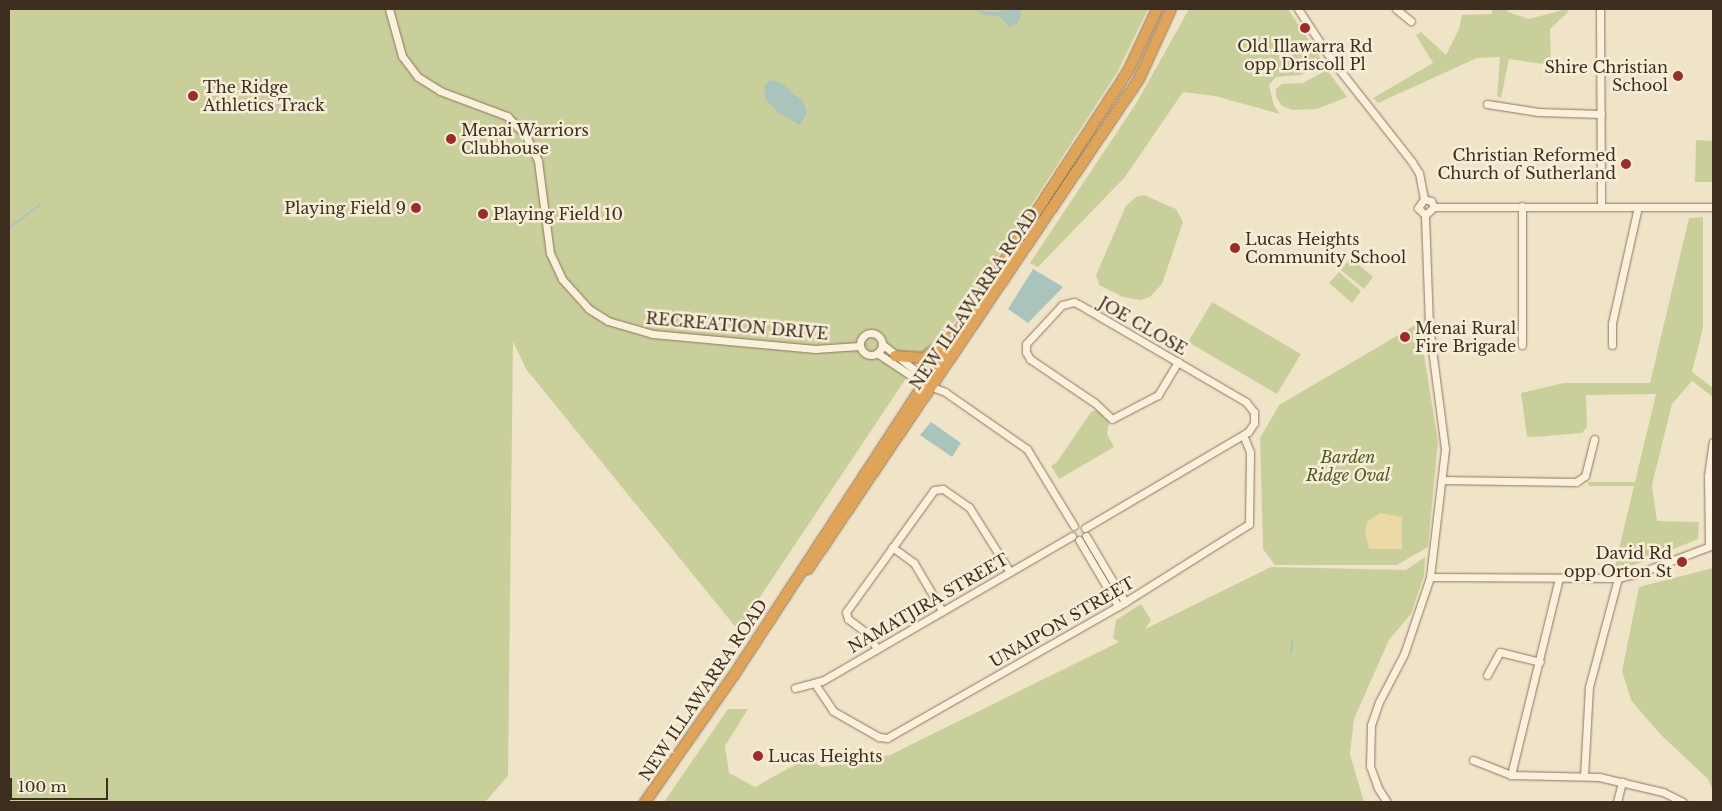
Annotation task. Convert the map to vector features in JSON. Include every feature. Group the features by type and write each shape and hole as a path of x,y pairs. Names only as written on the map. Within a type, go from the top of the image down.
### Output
{"highway":[{"name":"NEW ILLAWARRA ROAD","path":"645,802 785,595 837,530 959,330 1128,71 1158,9"},
{"name":"NEW ILLAWARRA ROAD","path":"927,382 1139,79 1171,9"},
{"path":"896,356 924,358 959,330"}],"street":[{"name":"RECREATION DRIVE","path":"389,9 402,56 418,77 440,91 506,116 526,136 538,162 550,253 562,279 589,308 608,322 653,334 815,349 860,346"},
{"path":"1396,9 1411,21"},
{"path":"1600,9 1602,207"},
{"path":"1302,10 1331,59 1412,162 1418,173 1424,200 1418,208 1425,215 1428,325 1445,439 1430,577 1404,654 1379,702 1371,725 1370,766 1378,788 1387,802"},
{"path":"1487,104 1538,112 1600,114"},
{"path":"1424,200 1431,201 1434,207"},
{"path":"1522,206 1522,345"},
{"path":"1425,215 1434,207 1713,207"},
{"path":"1612,345 1612,323 1638,207"},
{"name":"JOE CLOSE","path":"1178,362 1158,395 1112,420 1095,403 1030,359 1026,352 1032,336 1062,305 1070,302 1178,362 1246,402 1255,419 1251,428 1243,435"},
{"path":"927,382 882,344 878,336 868,333 860,339 860,346 865,354 877,353 927,382 1027,449 1074,526 1075,538 1121,604"},
{"path":"877,353 882,344"},
{"path":"1085,532 1243,435"},
{"name":"UNAIPON STREET","path":"815,684 833,711 879,737 887,738 1121,604 1249,524 1250,452 1243,435"},
{"path":"1442,480 1576,482 1585,476 1594,439"},
{"path":"1430,577 1618,578 1642,572 1711,546 1708,476 1713,442"},
{"path":"877,648 868,634 846,616 848,609 931,492 940,488 961,500 976,514 1010,572"},
{"path":"1074,526 1085,532 1121,604"},
{"name":"NAMATJIRA STREET","path":"795,688 815,684 942,610 1085,532"},
{"path":"892,547 914,563 942,610"},
{"path":"1511,774 1540,662 1559,578"},
{"path":"1584,776 1589,687 1618,578"},
{"path":"1488,675 1500,652 1540,662"},
{"path":"1473,760 1511,774 1584,776 1622,782 1663,792 1684,802"},
{"path":"1617,802 1622,782"}],"green space":[{"path":"9,9 1148,9 1118,71 958,318 925,350 738,630 526,369 513,341 508,776 485,802 9,802"},
{"path":"1189,9 1288,9 1323,62 1301,75 1276,77 1269,85 1274,106 1280,114 1215,96 1183,92 1125,177 1038,267 1030,263 1137,102"},
{"path":"1492,9 1507,9 1508,12 1529,19 1567,9 1568,12 1550,29 1551,65 1509,59 1501,98 1497,96 1500,57 1477,58 1378,103 1373,98 1433,63 1416,35 1421,32 1446,55 1459,29 1462,15 1492,14"},
{"path":"1327,70 1347,97 1317,109 1292,110 1282,106 1276,97 1276,89 1282,84 1303,83"},
{"path":"1696,140 1713,141 1713,182 1695,182"},
{"path":"1144,195 1176,209 1183,222 1162,284 1150,297 1140,300 1123,297 1099,285 1096,275 1126,206 1136,197"},
{"path":"1703,217 1703,328 1692,372 1713,388 1713,397 1692,381 1672,404 1652,485 1657,521 1699,522 1698,539 1637,564 1614,570 1634,486 1589,486 1588,482 1635,482 1656,394 1586,395 1587,427 1582,433 1527,437 1521,393 1564,383 1650,383 1689,218"},
{"path":"1351,258 1373,277 1364,289 1341,270"},
{"path":"1339,272 1361,291 1352,303 1329,283"},
{"path":"1212,302 1301,354 1277,394 1188,342"},
{"name":"Barden Ridge Oval","path":"1419,323 1438,442 1428,547 1397,565 1275,565 1263,549 1260,438 1279,405"},
{"path":"1097,410 1109,422 1107,434 1114,447 1059,479 1051,466 1057,462 1091,412"},
{"path":"1425,557 1424,576 1411,614 1389,640 1354,719 1350,754 1364,802 664,802 728,709 748,709 725,746 729,773 755,787 807,758 822,767 890,755 1119,642 1113,638 1116,620 1141,604 1151,620 1145,629 1271,567 1406,570"},
{"path":"1713,568 1713,791 1708,779 1660,734 1631,700 1622,671 1639,587"}],"sand":[{"path":"1380,513 1402,517 1402,549 1369,549 1365,532 1367,522"}],"water":[{"path":"975,9 989,12 1021,9 1018,23 1010,27 999,16 984,15"},
{"path":"770,80 782,83 804,103 807,113 800,125 779,113 766,100 764,87"},
{"path":"1033,269 1063,287 1028,323 1008,309"},
{"path":"931,422 961,443 952,457 920,435"}],"waterway":[{"path":"9,228 40,205"},
{"path":"1291,652 1293,640"}],"place":[{"name":"Old Illawarra Rd opp Driscoll Pl","path":"1305,28"},
{"name":"Shire Christian School","path":"1678,76"},
{"name":"The Ridge Athletics Track","path":"193,96"},
{"name":"Menai Warriors Clubhouse","path":"451,139"},
{"name":"Christian Reformed Church of Sutherland","path":"1626,164"},
{"name":"Playing Field 9","path":"416,208"},
{"name":"Playing Field 10","path":"483,214"},
{"name":"Lucas Heights Community School","path":"1235,248"},
{"name":"Menai Rural Fire Brigade","path":"1405,337"},
{"name":"David Rd opp Orton St","path":"1682,562"},
{"name":"Lucas Heights","path":"758,756"}]}
